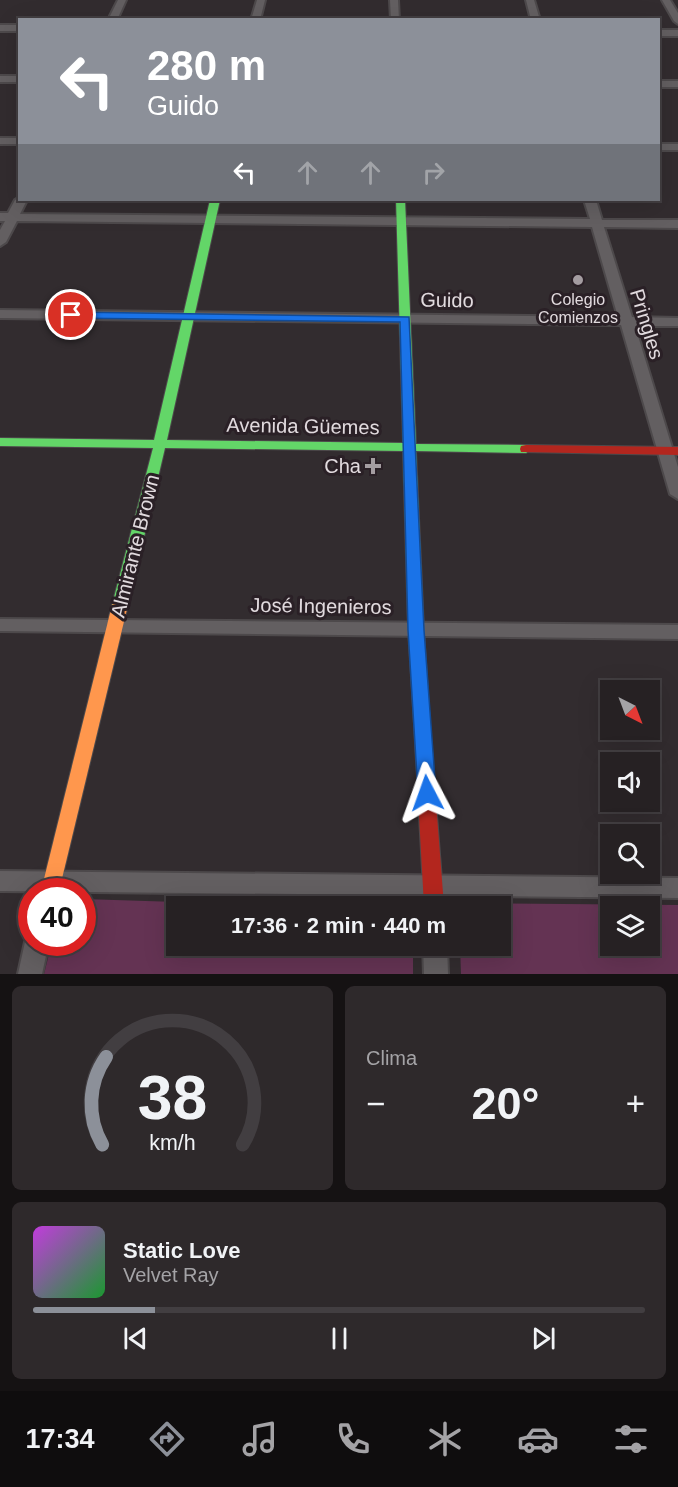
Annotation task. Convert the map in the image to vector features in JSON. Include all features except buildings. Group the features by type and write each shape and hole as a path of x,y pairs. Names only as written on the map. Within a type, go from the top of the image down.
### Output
{"street":[{"path":"113,18 122,0"},
{"path":"256,18 261,0"},
{"path":"394,0 395,18"},
{"path":"530,0 535,18"},
{"path":"666,0 678,21"},
{"path":"0,27 18,28"},
{"path":"660,33 678,33"},
{"path":"0,79 18,79"},
{"path":"660,84 678,84"},
{"path":"0,141 18,141"},
{"path":"660,147 678,147"},
{"path":"0,242 6,217 20,201"},
{"name":"Almirante Brown","path":"53,878 160,444 215,201"},
{"path":"401,201 416,630 434,896"},
{"name":"Pringles","path":"590,201 626,322 671,450 678,494"},
{"path":"6,217 678,224"},
{"name":"Guido","path":"0,314 678,322"},
{"name":"Avenida Güemes","path":"0,442 671,450"},
{"name":"José Ingenieros","path":"0,625 678,632"},
{"path":"0,881 18,883"},
{"path":"96,888 434,896 678,888"},
{"path":"30,974 34,956"},
{"path":"435,956 436,974"}],"shaded area":[{"path":"96,899 166,902 166,956 413,956 413,974 44,974 48,956 96,956"},
{"path":"511,903 600,904 600,956 660,956 660,905 678,905 678,974 461,974 460,956 511,956"}],"traffic: fast":[{"path":"120,605 160,444 215,201"},
{"path":"401,201 416,630 422,725"},
{"path":"0,442 526,449"}],"traffic: slow":[{"path":"53,878 120,605"}],"traffic: jam":[{"path":"526,449 678,451"},
{"path":"422,725 433,896"}],"place":[{"name":"Colegio Comienzos","path":"578,280"},
{"name":"Cha","path":"373,466"}],"route":[{"path":"71,315 405,319 416,630 427,793"}]}
